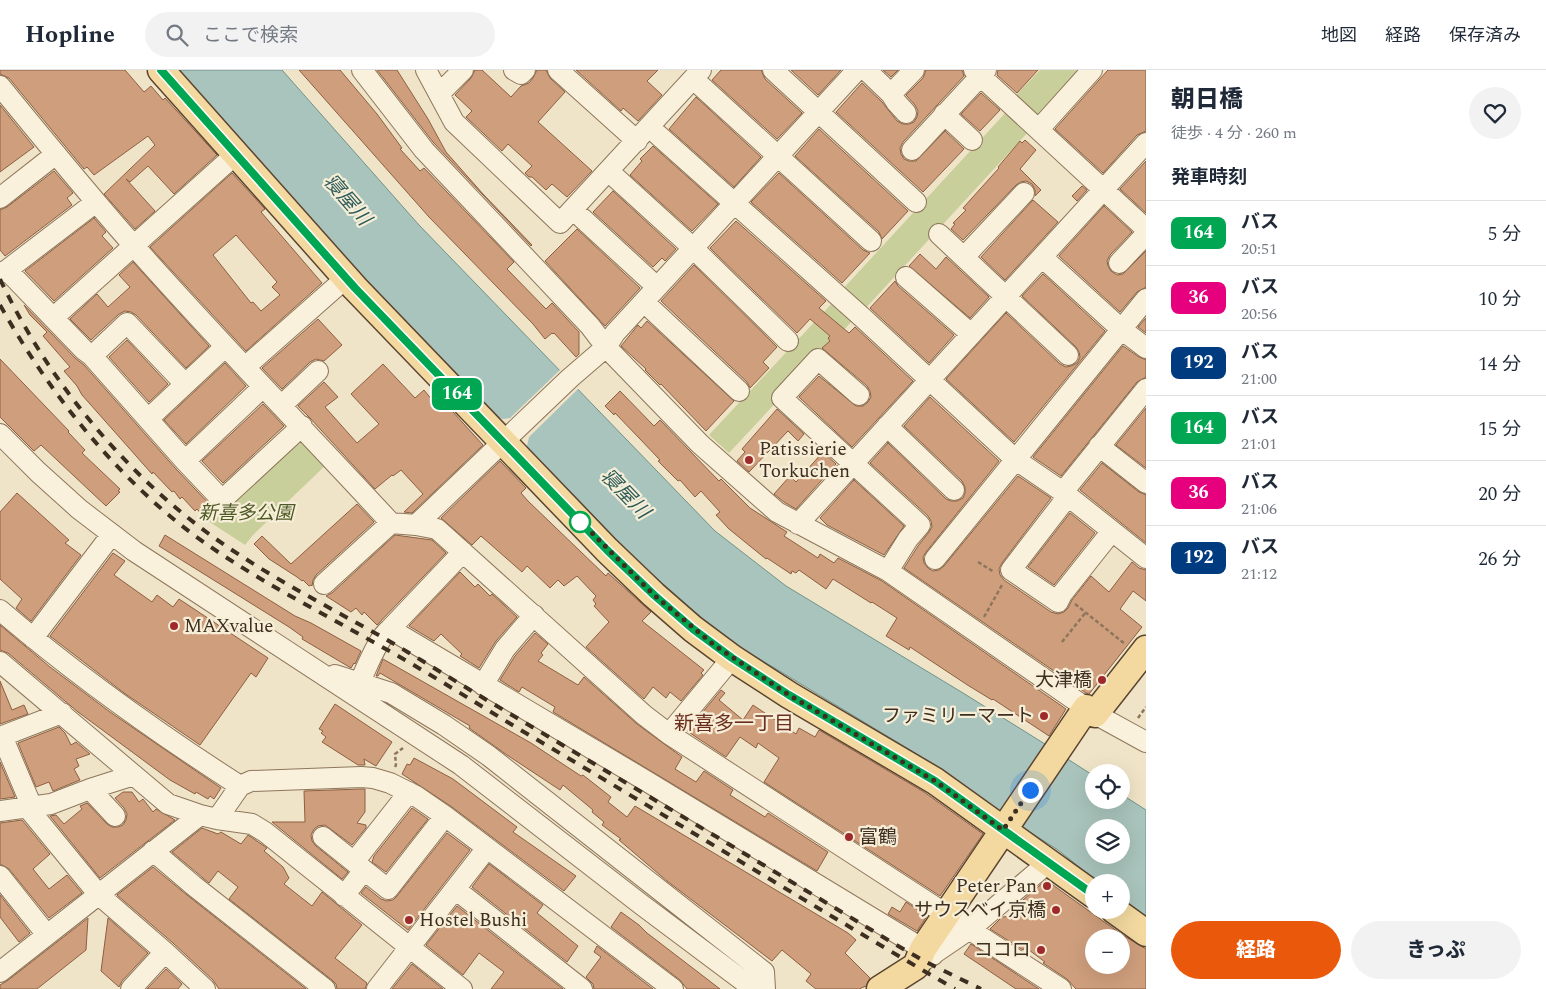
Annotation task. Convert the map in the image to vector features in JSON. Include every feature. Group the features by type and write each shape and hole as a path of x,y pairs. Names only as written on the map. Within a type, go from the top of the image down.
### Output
{"main road":[{"path":"161,70 346,278 486,425 507,438 631,574 693,629 732,658 789,695 1006,825 1048,862 1085,889"},
{"path":"880,989 924,957 946,915 1060,744 1091,711 1139,649"},
{"path":"1126,919 1146,934"}],"street":[{"path":"362,70 424,150 590,326 606,347 700,444 748,488 777,512 888,572 1091,711 1146,742"},
{"path":"426,70 454,122 560,223 637,141 701,78 778,156 870,241"},
{"path":"439,94 463,70"},
{"path":"514,70 521,74 525,70"},
{"path":"558,70 637,141"},
{"path":"773,70 916,202"},
{"path":"416,525 570,378 606,347 615,333 857,70"},
{"path":"866,70 891,94 906,113"},
{"path":"891,94 914,70"},
{"path":"1039,129 1092,70"},
{"path":"912,150 980,72 1146,229"},
{"path":"0,86 7,107 56,154 133,245 390,523 437,529 637,709 669,734 1061,989"},
{"path":"944,114 972,140"},
{"path":"657,134 863,318 1016,460 1066,494 1146,558"},
{"path":"798,524 1144,148"},
{"path":"0,198 56,154"},
{"path":"53,318 236,154"},
{"path":"616,178 693,248 788,342"},
{"path":"964,257 1024,193"},
{"path":"96,202 4,271 92,356 222,500 302,426"},
{"path":"582,218 657,287"},
{"path":"939,234 1068,355"},
{"path":"1119,263 1146,234"},
{"path":"1042,257 1121,329 1146,348"},
{"path":"906,277 971,334"},
{"path":"245,368 346,278"},
{"path":"935,559 1146,299"},
{"path":"644,302 739,391"},
{"path":"92,356 127,323 185,384"},
{"path":"148,419 226,347"},
{"path":"859,395 818,359 782,398 920,525 908,539 888,572"},
{"path":"281,406 318,371"},
{"path":"185,461 263,387"},
{"path":"1112,531 1062,594 1058,602 1008,575 1099,446 1143,399"},
{"path":"887,426 954,490"},
{"path":"0,434 60,492 134,551 462,765 642,905 754,989"},
{"path":"1099,446 1146,483"},
{"path":"324,584 390,523"},
{"path":"33,638 112,534"},
{"path":"363,675 386,632 462,552"},
{"path":"0,610 75,672 169,740 240,786"},
{"path":"483,685 505,649 534,615"},
{"path":"390,629 656,787 924,957 970,930 1048,862"},
{"path":"669,734 732,658"},
{"path":"0,662 168,804 208,817 252,824 265,832 462,989"},
{"path":"314,669 380,688 391,693 444,725 489,756 764,972 765,989"},
{"path":"62,713 1,737 30,807 99,895 205,989"},
{"path":"0,811 51,804 90,788 134,775"},
{"path":"0,972 153,851 208,817 240,786 251,781 361,777 380,780 409,792 445,816 673,989"},
{"path":"488,785 507,795 549,804"},
{"path":"90,788 115,816"},
{"path":"344,896 359,866 409,792"},
{"path":"323,837 388,889 445,816"},
{"path":"377,989 487,848"},
{"path":"153,851 194,886 325,989"},
{"path":"0,876 47,935"},
{"path":"454,889 582,989"},
{"path":"131,989 165,952"}],"path":[{"path":"978,562 1008,575 983,618"},
{"path":"1062,594 1139,649"},
{"path":"1062,642 1086,612"},
{"path":"380,780 396,765 395,754 406,748"}],"green space":[{"path":"1040,70 1084,70 1037,120 1013,98"},
{"path":"1008,110 1030,130 863,311 841,291"},
{"path":"834,301 853,320 729,453 709,435"},
{"name":"新喜多公園","path":"297,438 329,462 245,545 205,519"}],"water":[{"name":"寝屋川","path":"179,70 282,70 419,225 715,531 786,586 1045,744 1048,742 1063,756 1085,770 1085,809 1130,809 1130,800 1146,810 1146,916 1130,905 1130,874 1088,874 1058,850 1000,813 940,768 743,649 702,618 639,563 358,271"}],"pier":[{"path":"561,369 579,388 529,437 527,446 524,448 494,416 503,419 510,418"}],"building":[{"path":"0,70 125,70 144,92 151,86 163,100 165,98 217,155 174,194 148,166 130,182 126,179 155,211 135,229 104,194 155,145 148,136 94,175 87,167 84,169 9,78 0,74"},
{"path":"299,70 340,70 377,114 402,148 400,149 420,171 424,168 514,262 507,269 546,309 552,303 579,332 579,354 576,357 554,333 545,339 533,324 429,217"},
{"path":"377,70 397,70 446,152 531,246 433,142"},
{"path":"475,70 482,70 511,97 521,86 529,83 537,70 546,70 550,78 565,92 538,122 592,171 567,197 552,184 546,190 532,177 529,177 525,173 532,166 508,144 502,151 466,117 472,111 455,95 471,78"},
{"path":"576,70 658,70 647,81 662,95 638,121 623,108 621,111"},
{"path":"721,70 761,70 765,79 802,113 777,139 712,80"},
{"path":"791,70 841,70 818,95"},
{"path":"883,70 898,70 891,77"},
{"path":"926,70 962,70 964,76 903,142 900,148 901,154 904,159 916,161 945,131 964,149 923,192 836,112 862,83 882,102 897,121 903,124 914,122 918,111 906,95 923,78"},
{"path":"998,70 1038,70 1017,93 997,75"},
{"path":"1108,70 1146,70 1146,131 1137,135 1103,173 1055,129"},
{"path":"981,93 1000,110 980,131 961,114"},
{"path":"696,97 761,157 734,187 669,129"},
{"path":"0,105 34,147 0,172"},
{"path":"819,129 908,211 882,239 879,232 795,156"},
{"path":"1025,140 1036,150 1020,169 1041,190 1035,196 1032,184 1026,181 1016,185 963,240 951,229 955,224 953,223 966,210 963,208 999,168 1020,141 1022,143"},
{"path":"653,146 718,204 692,231 630,175 642,161 640,159"},
{"path":"1146,161 1146,213 1120,189"},
{"path":"54,171 73,193 67,198 72,205 5,256 0,250 0,210 7,207"},
{"path":"232,173 265,209 261,212 322,283 246,351 150,247","holes":["236,235 277,282 272,287 280,295 261,311 253,302 251,303 213,255"]},
{"path":"779,173 863,250 870,253 842,283 751,202"},
{"path":"1082,186 1087,190 1077,201 1072,196"},
{"path":"613,191 676,249 665,261 662,258 653,267 593,212"},
{"path":"1033,200 1058,222 1005,280 981,257"},
{"path":"1104,206 1132,232 1110,255 1107,261 1111,271 1117,275 1123,274 1146,251 1146,287 1137,292 1120,312 1059,256"},
{"path":"94,218 106,232 102,236 113,248 54,301 25,271"},
{"path":"736,221 826,301 819,308 849,333 855,327 913,381 852,447 799,397 819,376 856,406 863,406 868,402 871,397 870,391 867,386 822,348 830,341 828,338 830,336 810,319 797,333 710,248"},
{"path":"577,229 640,288 605,326 545,261"},
{"path":"920,254 936,269 946,257 989,297 970,318 909,266"},
{"path":"133,262 209,346 186,368 131,312 125,311 119,314 91,340 70,319 97,294 108,307 130,287 119,275"},
{"path":"694,265 777,347 763,362 769,368 750,388 747,382 661,301"},
{"path":"1043,274 1105,331 1014,442 946,379 1006,313 1060,364 1066,367 1077,363 1080,357 1076,347 1022,296"},
{"path":"895,281 898,286 954,335 929,363 870,308"},
{"path":"24,305 84,365 214,509 204,517 197,509 195,511 182,497 180,499 174,491 172,492 153,472 152,474 82,395 64,371 70,367 43,336 47,332 30,315"},
{"path":"1146,318 1146,333 1138,327"},
{"path":"318,319 342,345 324,361 316,359 310,362 282,389 262,368"},
{"path":"647,321 734,401 706,431 621,346 638,325 641,328"},
{"path":"127,340 168,384 149,402 109,357"},
{"path":"1123,346 1146,360 1146,377 1137,382 1061,476 1033,457"},
{"path":"0,359 69,431 85,450 82,453 120,489 118,491 120,492 106,506 41,445 34,451 0,417"},
{"path":"225,363 246,386 186,444 164,420"},
{"path":"383,364 415,398 424,390 437,406 443,401 483,445 412,513 404,512 423,494 401,470 375,489 298,406 324,382 338,397 325,407 357,443 379,424 351,394"},
{"path":"620,391 654,426 660,420 719,481 721,479 750,508 787,532 784,536 818,558 820,554 834,563 838,558 882,581 1066,709 1049,736 910,647 909,650 886,636 897,618 872,602 833,579 826,589 799,570 796,573 792,571 791,574 766,559 729,529 716,515 720,512 701,491 695,497 680,480 678,481 658,461 660,460 615,413 614,415 605,406"},
{"path":"930,397 999,461 926,552 923,557 924,563 928,568 933,571 939,570 944,566 1018,476 1051,498 1002,563 999,569 1000,575 1004,580 1051,612 1058,614 1068,608 1091,576 1109,592 1132,562 1139,568 1146,570 1146,601 1133,591 1120,609 1142,627 1089,694 904,568 932,527 931,521 928,516 870,463 888,443 946,499 957,501 963,498 965,487 962,481 904,426"},
{"path":"263,404 284,426 223,483 202,461"},
{"path":"1146,408 1146,468 1116,445"},
{"path":"777,409 804,434 798,441 788,431 749,472 737,461 745,452 742,449"},
{"path":"823,452 836,464 796,509 774,494 790,476 796,482"},
{"path":"500,461 526,488 521,493 528,501 606,576 608,573 651,612 642,621 704,670 701,673 703,675 681,701 670,692 666,698 653,687 644,699 586,647 609,622 594,606 596,604 593,600 596,596 577,576 564,586 558,580 550,588 527,566 522,572 481,536 472,545 441,518"},
{"path":"1102,463 1139,492 1146,495 1146,543 1080,490"},
{"path":"854,480 904,526 884,555 827,525 820,518"},
{"path":"17,493 69,540 65,543 81,555 31,621 16,608 22,599 0,579 0,512"},
{"path":"357,504 374,522 316,575 312,586 309,586 303,580 269,559 254,544 262,536 291,564"},
{"path":"1070,513 1095,533 1054,585 1028,567"},
{"path":"165,535 295,616 361,651 355,664 351,668 302,639 303,637 289,627 159,546"},
{"path":"395,535 432,540 446,553 377,625 364,612 362,615 356,608 351,612 326,596 332,593"},
{"path":"113,553 125,561 114,575 152,602 157,595 173,607 179,599 268,658 256,677 251,673 200,745 124,693 50,636"},
{"path":"460,572 475,587 478,584 490,596 492,594 517,617 496,641 479,668 460,656 462,654 441,634 434,641 409,626"},
{"path":"0,625 50,667 110,712 221,788 214,799 210,796 208,799 196,792 195,794 170,780 78,712 8,653 0,650"},
{"path":"535,633 548,644 538,661 578,685 584,677 637,724 682,757 675,769 696,782 704,771 733,790 730,795 765,817 768,813 828,852 817,871 553,712 555,707 522,687 519,692 500,680 515,656"},
{"path":"383,659 531,743 581,776 583,775 611,797 608,802 627,817 635,806 848,933 856,940 845,953 870,978 866,986 859,989 816,989 806,981 811,974 782,950 772,961 667,881 619,840 621,839 602,825 604,822 592,812 593,810 563,785 560,790 469,728 470,726 380,673 376,676"},
{"path":"0,681 12,710 24,705 28,714 0,724"},
{"path":"721,690 725,693 719,700 743,720 753,705 796,734 799,728 815,737 819,730 924,792 983,834 940,896 764,782 779,758 758,743 756,748 740,737 726,757 687,731"},
{"path":"335,704 392,742 376,766 364,759 365,765 358,765 322,742 326,737 321,733 323,731 319,729"},
{"path":"59,727 65,733 71,745 76,742 90,754 76,759 79,766 74,769 80,780 53,791 49,782 36,787 18,743"},
{"path":"414,758 453,779 517,827 513,832 576,876 564,891 452,807 402,774 407,764 410,765"},
{"path":"0,762 15,797 0,799"},
{"path":"365,789 365,812 357,823 366,825 366,828 352,845 325,825 318,826 311,835 312,841 316,846 348,872 342,879 272,822 305,822 304,791"},
{"path":"123,792 132,792 139,802 143,799 153,812 156,809 175,820 100,878 50,816 56,815 64,824 82,809 80,806 87,803 107,824 112,827 118,827 123,825 127,814 115,798"},
{"path":"412,808 428,819 386,872 372,862 374,856"},
{"path":"22,820 50,854 33,869 49,889 67,875 82,893 49,918 9,869 0,864 0,823"},
{"path":"202,828 218,834 221,832 241,844 248,835 267,848 264,851 283,867 289,878 284,884 312,906 322,892 362,925 335,958 367,983 365,989 337,989 336,984 332,980 229,899 238,887 218,871 209,883 172,852"},
{"path":"447,833 470,850 408,930 361,893 366,887 381,899 393,900"},
{"path":"489,864 543,905 537,913 578,946 567,962 472,887"},
{"path":"153,867 306,989 219,989 213,980 173,943 117,895"},
{"path":"1046,880 1085,908 1085,919 1100,919 1114,929 1085,929 1085,974 1130,974 1130,939 1146,949 1146,989 1076,989 1067,979 1043,963 1045,962 1025,947 1023,950 990,929 1002,917 1029,915 1016,906"},
{"path":"0,895 30,933 19,942 0,917"},
{"path":"906,902 927,916 917,931 888,914 892,907 900,912"},
{"path":"457,906 563,989 491,989 504,972 479,953 463,975 426,945"},
{"path":"621,912 720,989 687,989 680,980 611,927"},
{"path":"88,918 86,950 37,989 0,989 0,985"},
{"path":"108,918 148,953 122,981 119,987 101,971"},
{"path":"971,944 1039,989 1016,989 964,954"},
{"path":"597,946 653,989 594,989 593,984 586,977 601,957 594,952"},
{"path":"412,964 443,989 392,989"},
{"path":"166,969 182,984 178,989 147,989"}],"railway":[{"path":"0,279 40,352 89,420 146,481 209,534 273,576 397,646 888,940 924,961 981,989"},
{"path":"0,305 57,394 101,449 150,499 200,539 248,571 411,664 955,989"}],"bus line":[{"name":"164","path":"161,70 355,288 607,550 654,595 693,629 732,658 789,695 935,781 1085,889"}],"place":[{"name":"Patissierie Torkuchen","path":"749,460"},
{"name":"MAXvalue","path":"174,626"},
{"name":"大津橋","path":"1102,680"},
{"name":"ファミリーマート","path":"1044,716"},
{"name":"富鶴","path":"849,837"},
{"name":"Peter Pan","path":"1047,886"},
{"name":"サウスベイ京橋","path":"1056,910"},
{"name":"Hostel Bushi","path":"409,920"},
{"name":"ココロ","path":"1041,950"}],"district":[{"name":"新喜多一丁目","path":"734,724"}],"route":[{"path":"580,522 577,518 631,574 714,645 789,695 935,781 1003,830 1030,790"}]}
